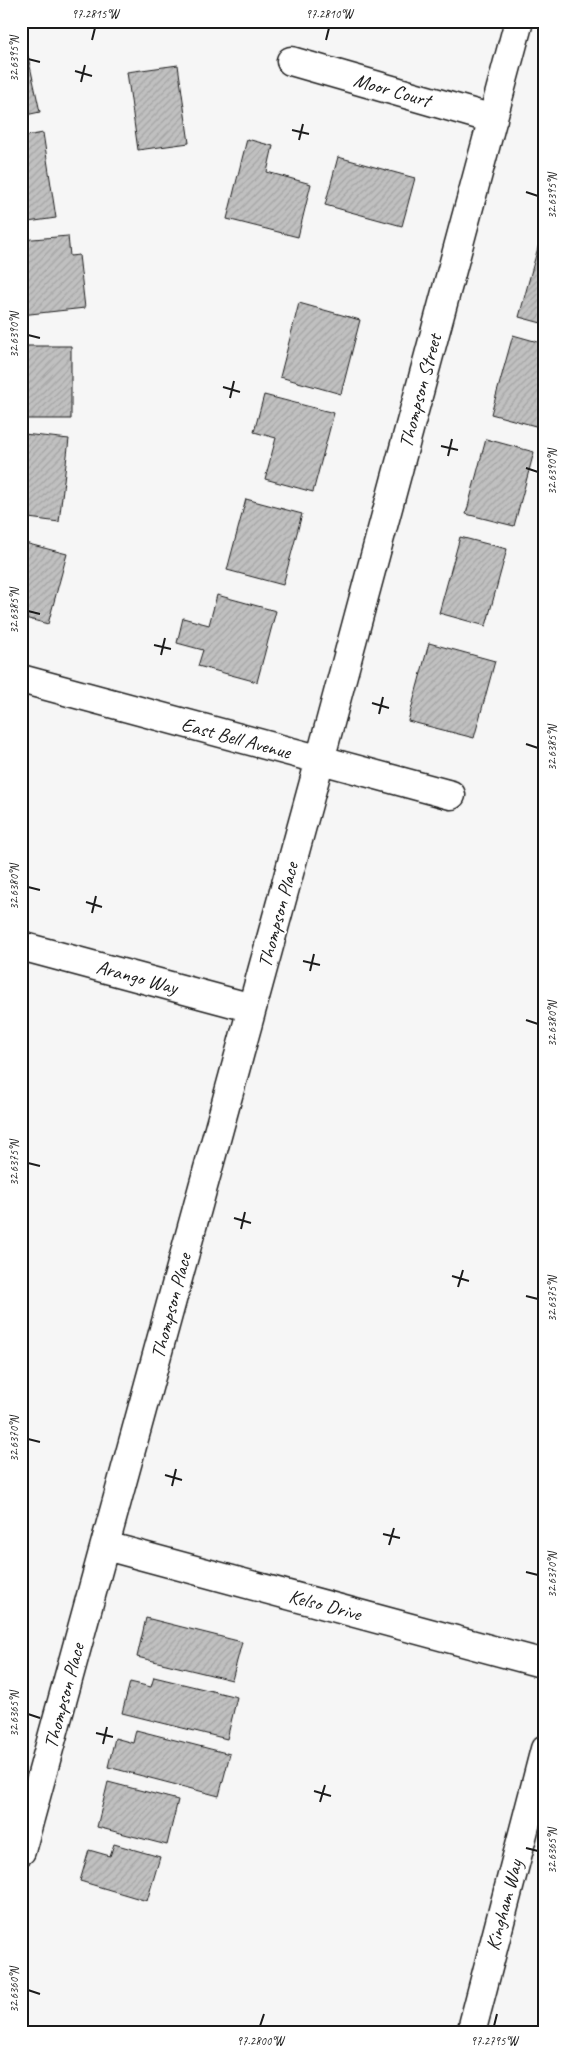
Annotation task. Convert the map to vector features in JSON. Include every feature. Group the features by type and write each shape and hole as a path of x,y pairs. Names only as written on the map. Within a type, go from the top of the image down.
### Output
{"street":[{"name":"Thompson Street","path":"320,760 519,21"},
{"name":"Moor Court","path":"291,61 493,119"},
{"name":"East Bell Avenue","path":"21,679 451,795"},
{"name":"Thompson Place","path":"21,1851 320,760"},
{"name":"Arango Way","path":"21,946 252,1008"},
{"name":"Kelso Drive","path":"106,1546 545,1664"},
{"name":"Kingham Way","path":"470,2033 545,1749"}],"building":[{"path":"25,43 40,112 21,116 21,44"},
{"path":"178,65 189,143 138,150 127,72"},
{"path":"43,133 56,218 21,223 21,137"},
{"path":"247,139 273,146 267,172 311,184 298,237 227,219"},
{"path":"338,157 415,178 402,226 325,205"},
{"path":"68,236 70,256 79,255 85,308 21,315 21,240"},
{"path":"540,240 545,241 545,324 519,317"},
{"path":"299,303 360,320 341,394 280,377"},
{"path":"513,335 545,344 543,428 491,414"},
{"path":"21,346 71,346 71,419 21,419"},
{"path":"264,395 334,413 313,492 265,479 276,438 254,432"},
{"path":"24,434 69,439 59,522 21,517 21,456"},
{"path":"486,439 534,452 514,526 466,514"},
{"path":"246,499 302,514 283,585 227,570"},
{"path":"460,537 507,549 486,626 439,613"},
{"path":"21,542 67,554 48,624 21,617"},
{"path":"217,595 276,611 257,682 198,666 203,650 177,643 183,618 209,625"},
{"path":"429,643 495,661 474,738 408,721"},
{"path":"146,1618 242,1642 232,1680 137,1657"},
{"path":"154,1677 237,1697 227,1739 122,1713 130,1682 151,1687"},
{"path":"136,1730 230,1754 219,1796 108,1767 115,1738 133,1743"},
{"path":"108,1782 178,1800 167,1845 97,1827"},
{"path":"114,1844 160,1857 147,1901 80,1881 89,1850 110,1856"}]}
